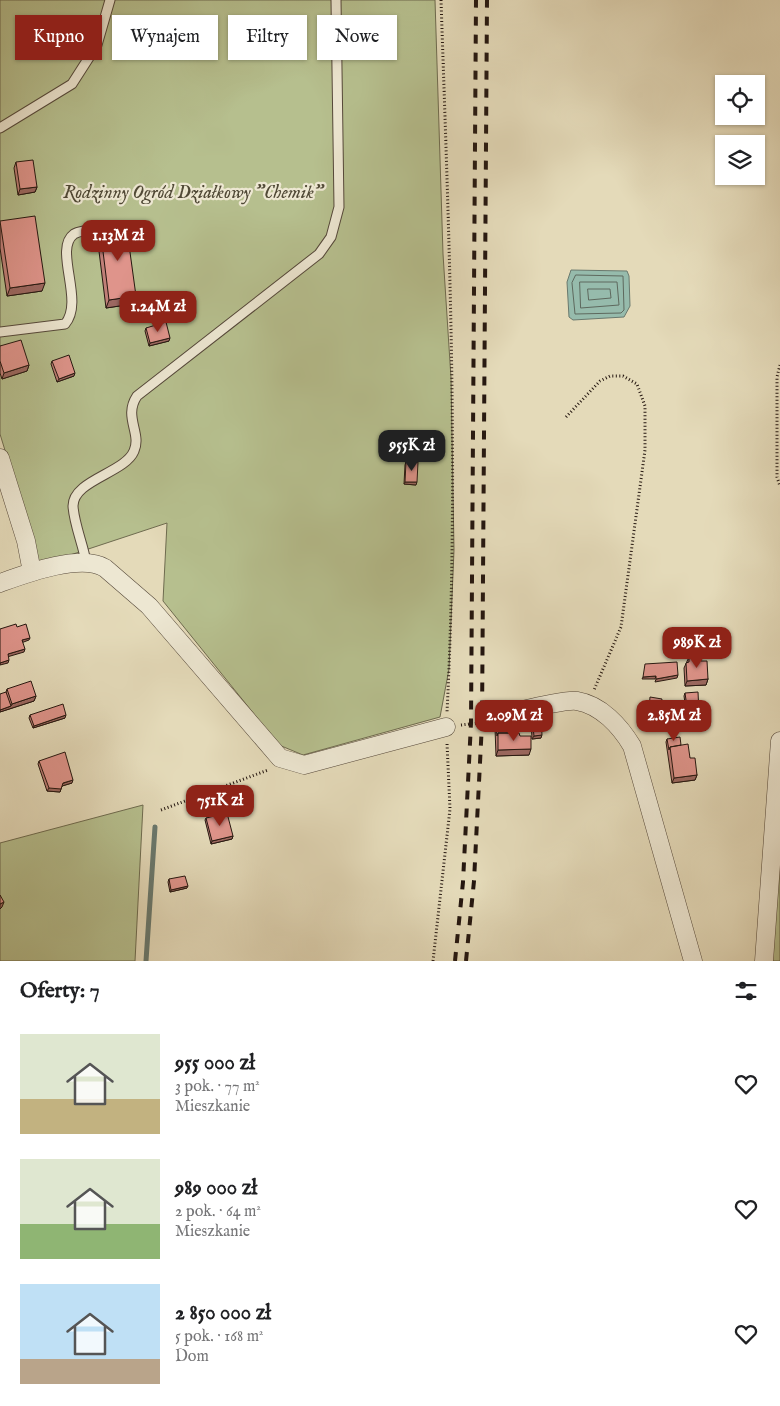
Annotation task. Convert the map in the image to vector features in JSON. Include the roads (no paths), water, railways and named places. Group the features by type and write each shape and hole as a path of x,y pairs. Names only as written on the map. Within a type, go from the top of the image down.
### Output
{"street":[{"path":"0,458 26,541 32,572"},
{"path":"0,583 32,572 86,562 98,564 131,588 150,606 266,744 280,758 304,765 446,727"},
{"path":"500,715 575,700 588,704 614,723 632,746 693,961"},
{"path":"764,961 780,741"}],"lane":[{"path":"0,128 72,84 97,45 110,0"},
{"path":"86,562 74,511 74,500 80,490 126,461 133,453 135,442 130,412 138,396 319,254 331,237 340,197 336,0"},
{"path":"0,332 65,324 70,316 72,305 67,249 70,240 78,233 116,228"}],"water":[{"path":"571,270 627,271 629,276 630,306 624,317 573,320 569,317 567,282"}],"waterway":[{"path":"146,961 155,827"}],"railway":[{"path":"455,961 463,882 471,723 476,0"},
{"path":"466,961 474,881 482,723 487,0"}],"park label":[{"name":"Rodzinny Ogród Działkowy \"Chemik\"","path":"193,193"}]}
